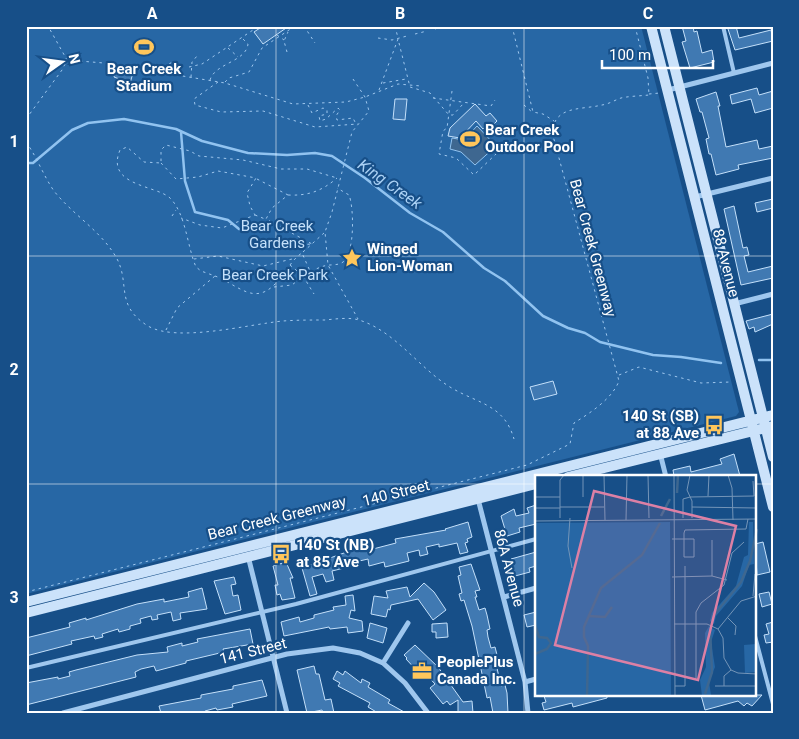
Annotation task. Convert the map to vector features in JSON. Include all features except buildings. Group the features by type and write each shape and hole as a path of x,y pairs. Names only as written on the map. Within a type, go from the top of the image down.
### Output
{"main road":[{"name":"88 Avenue","path":"651,26 664,91 694,197 773,507"},
{"name":"88 Avenue","path":"664,26 734,304 768,416 773,457"},
{"name":"140 Street","path":"571,475 768,416"},
{"name":"140 Street","path":"552,475 659,448 769,427"},
{"name":"140 Street","path":"26,613 249,558 535,479"},
{"name":"140 Street","path":"26,602 246,546 477,494 535,484"}],"street":[{"path":"664,91 773,63"},
{"path":"694,197 773,178"},
{"path":"734,304 773,294"},
{"path":"659,448 666,475"},
{"name":"86A Avenue","path":"477,494 526,682 528,713"},
{"path":"246,546 287,713"},
{"path":"504,597 535,588"},
{"path":"383,663 408,623"},
{"name":"141 Street","path":"63,713 273,658 333,648 360,653 383,663 405,683 428,713"},
{"path":"526,682 535,680"}],"lane":[{"path":"723,26 734,72"},
{"path":"26,668 262,612 535,539"},
{"path":"756,640 773,704"}],"path":[{"path":"26,119 62,70 66,60 48,26"},
{"path":"190,67 202,64 259,26"},
{"path":"225,82 229,78 249,72 262,48 295,26"},
{"path":"304,26 315,43"},
{"path":"395,26 408,84 410,87 430,93 432,98 449,115"},
{"path":"435,29 444,26"},
{"path":"512,26 533,112"},
{"path":"635,26 648,78 649,94"},
{"path":"284,41 288,31"},
{"path":"415,34 427,31"},
{"path":"277,34 279,38 283,38 287,52"},
{"path":"378,38 398,39 407,36"},
{"path":"210,81 213,73 238,57 248,48 248,44 242,38"},
{"path":"378,91 398,39"},
{"path":"227,48 238,57"},
{"path":"191,78 190,67 197,56"},
{"path":"66,60 80,60 225,82 255,90 288,103 346,102 365,97 392,85 408,84 421,86"},
{"path":"169,64 174,61"},
{"path":"382,84 407,78"},
{"path":"266,219 272,208 288,196 312,193 326,188 341,174 352,132 369,111 365,97 352,79"},
{"path":"219,82 194,99 194,105 222,112 258,110 315,127 358,124"},
{"path":"452,90 449,115 439,154 456,158 474,175 496,154"},
{"path":"524,105 533,112 543,114 554,121 564,112 602,105 622,98 664,91"},
{"path":"432,98 463,104"},
{"path":"449,115 453,115 467,102 491,106 495,100"},
{"path":"308,104 309,110 312,113 322,108 327,110 327,114 318,117 320,121 326,119 338,108 340,110 336,116 337,120 353,118 358,124"},
{"name":"Bear Creek Greenway","path":"26,592 527,465 570,444 574,423 589,414 615,389 619,381 609,341 600,318 552,132 554,121"},
{"path":"26,142 37,158 54,191 72,212 95,230 116,258 121,269 124,295 130,308 140,320 151,327 165,330 210,332 283,322 358,320 390,338 452,388 500,413 509,424 514,440"},
{"path":"160,163 163,147 166,146 190,151 208,158 243,160 282,169 307,169 338,178"},
{"path":"288,196 256,179 254,176 218,171 178,180 160,163 144,162 127,147 120,150 118,154 120,168 127,178 148,190 166,195 177,210 198,269 249,293 273,287 292,285 310,272 345,261 352,239 351,200 347,192 337,188"},
{"path":"338,178 332,212 325,232 328,265 358,320"},
{"path":"256,179 247,193 250,206 255,214 312,244"},
{"path":"172,216 177,210"},
{"path":"181,217 200,225 222,228 255,214"},
{"path":"180,231 184,230"},
{"path":"193,259 218,256 263,266 294,258 325,232"},
{"path":"288,246 312,244"},
{"path":"302,253 310,272"},
{"path":"273,287 294,258"},
{"path":"290,265 303,276 314,294"},
{"path":"165,330 177,308 215,276"},
{"path":"618,375 639,367 701,383 734,382"}],"green space":[{"name":"Bear Creek Park","path":"26,26 641,26 739,412 736,416 26,594"}],"shaded area":[{"path":"477,126 496,146 475,165 461,152 450,149 452,138 464,140"}],"waterway":[{"name":"King Creek","path":"26,163 33,163 72,130 88,123 124,119 176,129 202,141 248,153 287,155 315,153 332,156 365,178 410,213 443,232 484,268 505,281 543,316 568,328 585,333 600,342 653,355 721,363"},
{"path":"181,132 185,181 195,212 228,220 239,229 253,231"},
{"name":"King Creek","path":"759,360 773,360"}],"place":[{"name":"Bear Creek Stadium","path":"144,47"},
{"name":"Bear Creek Outdoor Pool","path":"470,139"},
{"name":"Winged Lion-Woman","path":"352,258"},
{"name":"140 St (SB) at 88 Ave","path":"714,425"},
{"name":"140 St (NB) at 85 Ave","path":"281,554"},
{"name":"PeoplePlus Canada Inc.","path":"422,671"}],"park label":[{"name":"Bear Creek Gardens","path":"277,234"}]}
